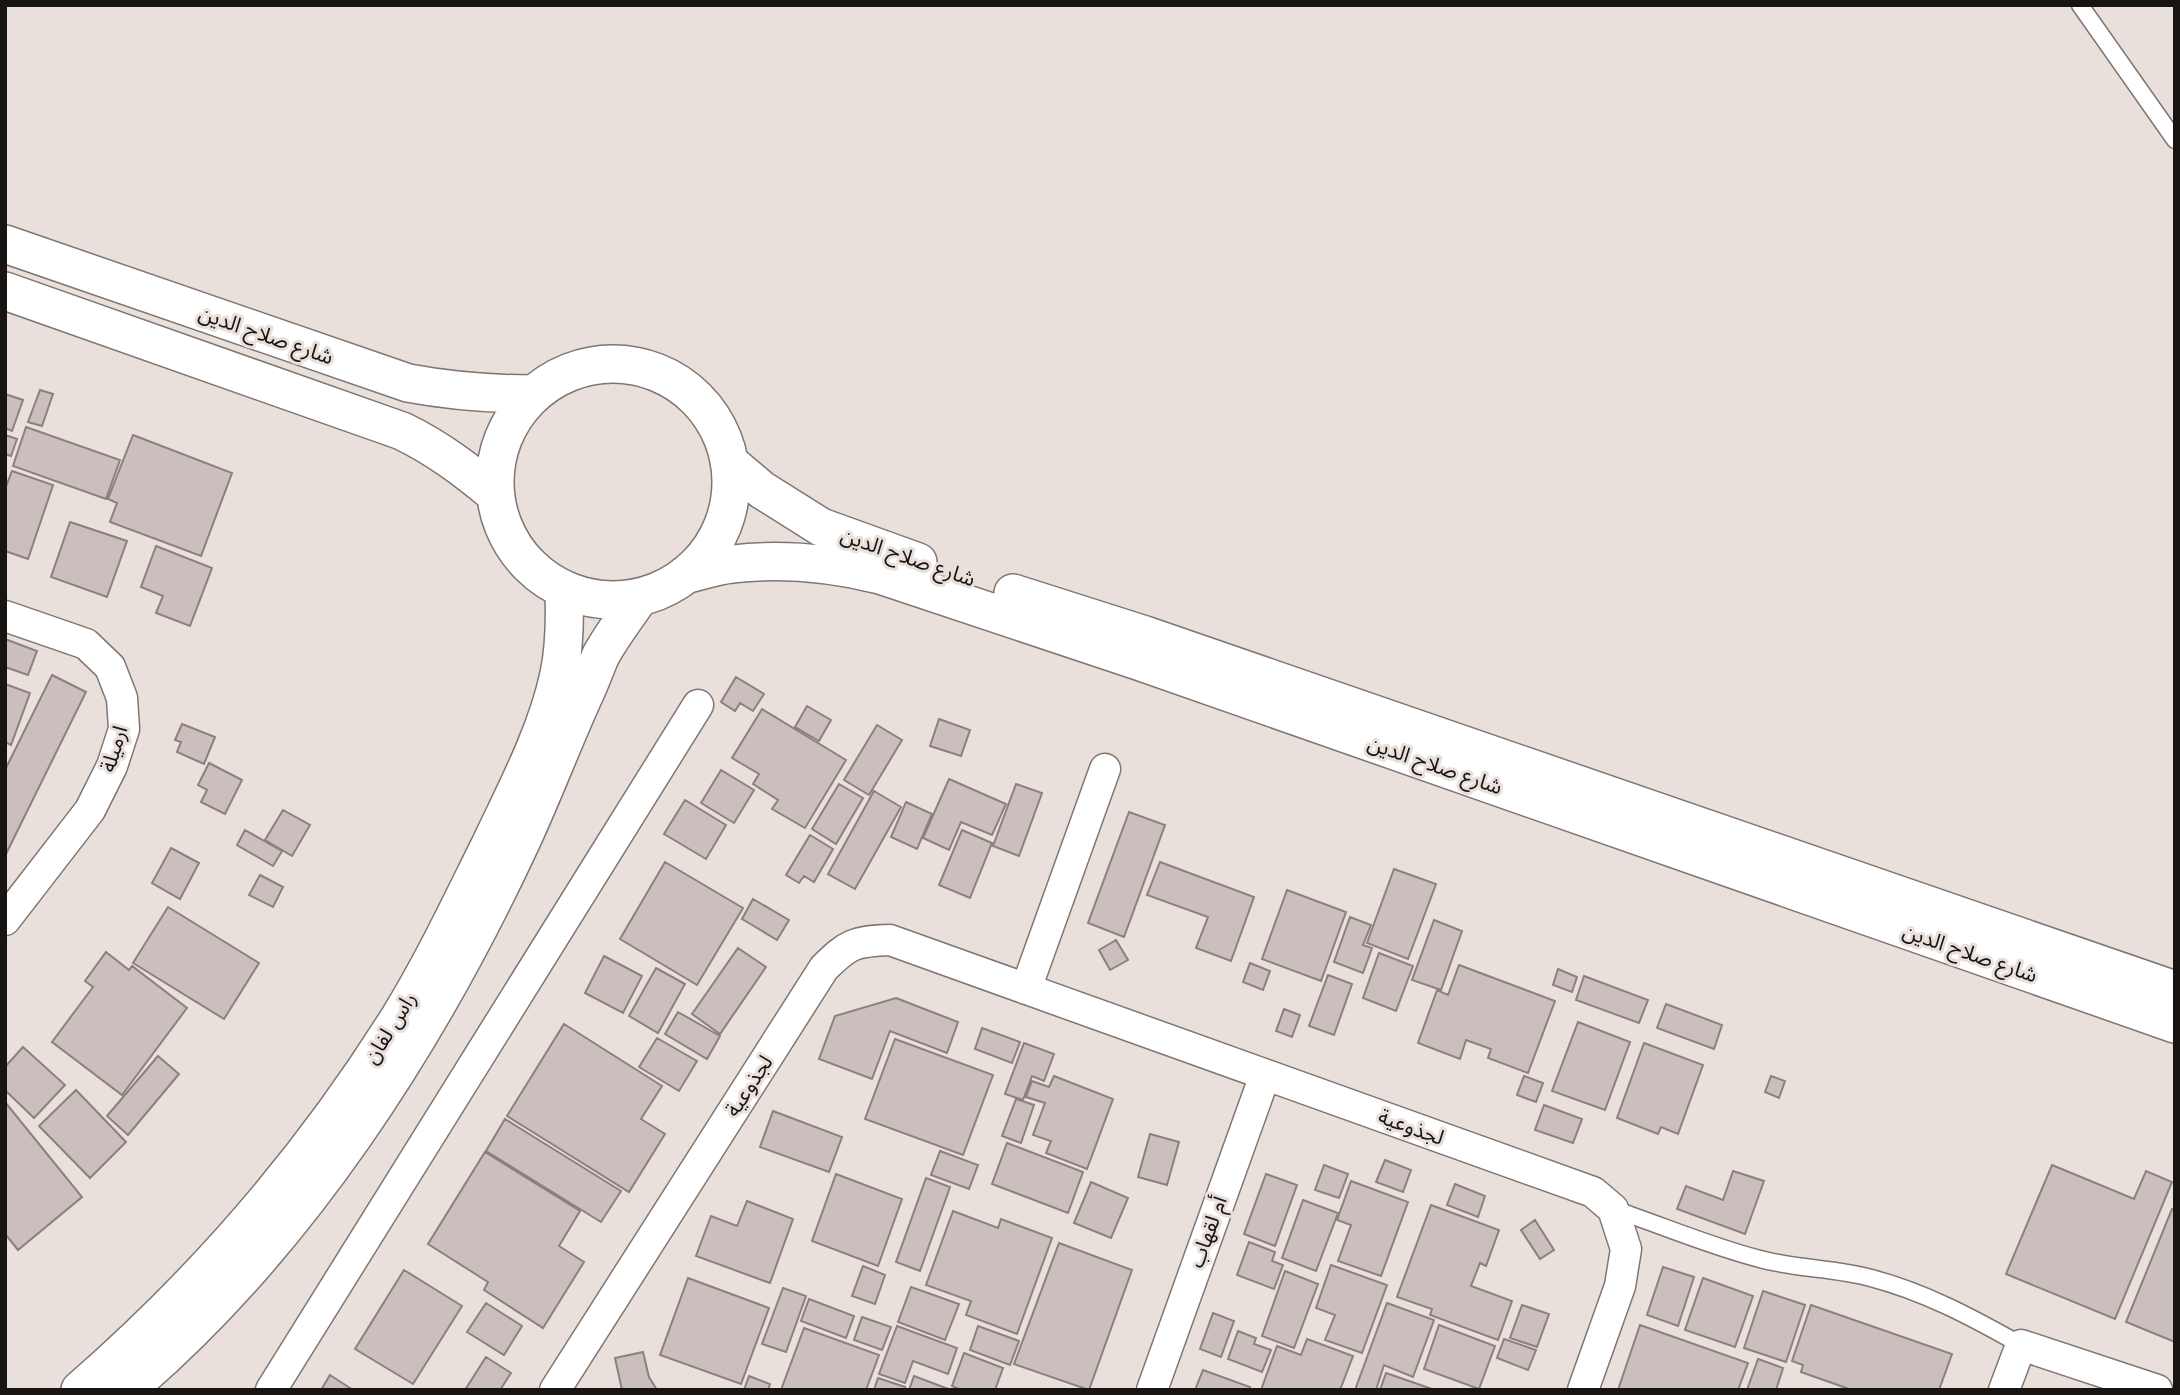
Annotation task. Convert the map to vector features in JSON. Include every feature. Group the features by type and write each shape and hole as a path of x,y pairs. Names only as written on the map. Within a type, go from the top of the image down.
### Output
{"street":[{"name":"شارع صلاح الدين","path":"5,244 408,383 481,394 534,394"},
{"name":"شارع صلاح الدين","path":"5,291 402,430 432,445 495,494"},
{"path":"622,363 660,373 680,384 713,418 723,439 729,462 730,494 723,525 714,544 701,561 685,575 655,593 639,598 588,598 564,590 543,577 524,561 510,541 500,518 495,494 495,466 501,439 521,406 548,382 583,366 622,363"},
{"name":"شارع صلاح الدين","path":"729,462 762,490 821,527 886,552 1145,635 2175,990"},
{"name":"شارع صلاح الدين","path":"685,575 730,564 769,562 843,566 880,575 1138,660 2175,1024"},
{"name":"راس لفان","path":"80,1390 125,1351 208,1269 283,1182 346,1097 400,1017 454,918 523,774 547,713 559,676 564,648 564,590"},
{"name":"راس لفان","path":"127,1390 232,1290 297,1212 365,1118 419,1036 522,841 601,655 639,598"},
{"name":"ارميلة","path":"5,616 86,644 110,667 122,698 124,729 112,766 90,810 5,920"},
{"path":"271,1390 698,705"},
{"path":"1026,989 1105,769"},
{"name":"لجذوعية","path":"555,1390 824,968 844,948 865,941 890,940 1593,1192 1613,1209"},
{"name":"أم لقهاب","path":"1152,1390 1265,1075"},
{"path":"1583,1390 1620,1286 1626,1249 1613,1209"},
{"path":"2004,1390 2021,1345 2157,1390"}],"lane":[{"path":"2080,5 2175,140"},
{"path":"1613,1209 1760,1259 1868,1277 1897,1285 1927,1296 2021,1345"}],"building":[{"path":"40,390 53,394 42,426 28,422"},
{"path":"5,394 23,400 12,431 5,428"},
{"path":"26,427 120,460 106,499 13,466"},
{"path":"5,435 17,439 11,456 5,454"},
{"path":"133,435 232,473 201,556 110,522 117,503 108,499"},
{"path":"12,471 53,485 28,559 5,551 5,489"},
{"path":"70,522 127,541 107,597 51,577"},
{"path":"156,546 212,568 190,626 156,613 163,596 141,587"},
{"path":"5,639 37,651 28,675 5,667"},
{"path":"52,675 86,692 5,856 5,770"},
{"path":"736,677 764,694 753,711 740,703 735,711 721,702"},
{"path":"5,684 30,693 11,745 5,742"},
{"path":"807,706 831,720 819,741 795,727"},
{"path":"762,709 846,760 805,828 772,809 778,800 753,784 759,774 732,758"},
{"path":"939,719 970,730 961,756 930,746"},
{"path":"182,724 215,737 204,764 177,752 181,742 175,740"},
{"path":"877,725 902,740 869,795 844,780"},
{"path":"209,763 242,780 225,814 201,802 207,790 198,785"},
{"path":"721,770 754,790 734,823 701,803"},
{"path":"949,779 1006,804 992,835 961,822 949,850 923,838"},
{"path":"839,784 863,798 836,844 812,829"},
{"path":"1016,784 1042,793 1019,856 993,846"},
{"path":"874,791 901,807 855,889 828,874"},
{"path":"685,800 726,825 706,859 664,834"},
{"path":"906,802 932,814 917,849 891,837"},
{"path":"283,810 310,825 292,856 265,840"},
{"path":"1129,812 1165,825 1124,937 1088,923"},
{"path":"245,830 282,851 273,866 237,845"},
{"path":"962,830 992,843 970,898 939,885"},
{"path":"810,835 833,849 814,882 804,876 799,883 786,875"},
{"path":"171,848 199,863 180,899 152,883"},
{"path":"665,862 743,908 697,985 620,939"},
{"path":"1160,862 1254,897 1231,961 1196,948 1208,917 1147,895"},
{"path":"1394,869 1436,884 1408,959 1367,943"},
{"path":"260,875 283,887 273,907 249,895"},
{"path":"1287,890 1346,912 1321,981 1262,959"},
{"path":"753,899 789,920 777,940 742,919"},
{"path":"168,907 259,963 224,1019 133,963"},
{"path":"1350,917 1371,925 1363,945 1372,948 1363,973 1334,962"},
{"path":"1434,920 1462,931 1441,990 1412,980"},
{"path":"1116,940 1128,960 1110,970 1099,950"},
{"path":"738,948 766,967 720,1034 692,1014"},
{"path":"106,952 129,970 132,966 187,1008 122,1095 52,1042 93,987 85,981"},
{"path":"1379,953 1413,966 1396,1011 1363,998"},
{"path":"604,956 642,976 623,1013 585,993"},
{"path":"1250,963 1270,971 1263,990 1243,982"},
{"path":"1459,965 1555,1001 1528,1073 1488,1058 1491,1049 1466,1040 1460,1059 1418,1043 1437,990 1448,995"},
{"path":"656,968 685,984 658,1033 629,1016"},
{"path":"1558,969 1577,977 1572,992 1553,985"},
{"path":"1328,975 1352,984 1334,1035 1309,1026"},
{"path":"1584,976 1648,1000 1639,1023 1576,1000"},
{"path":"896,998 958,1022 947,1053 890,1031 872,1079 819,1059 835,1016"},
{"path":"1666,1004 1722,1025 1714,1049 1657,1028"},
{"path":"1284,1009 1300,1015 1292,1037 1276,1031"},
{"path":"678,1012 720,1036 707,1059 665,1034"},
{"path":"1578,1022 1630,1042 1605,1110 1552,1091"},
{"path":"564,1024 662,1086 641,1119 665,1134 629,1192 507,1116"},
{"path":"982,1028 1020,1042 1012,1063 975,1049"},
{"path":"657,1038 697,1061 679,1091 639,1067"},
{"path":"895,1039 993,1075 963,1155 865,1119"},
{"path":"1024,1043 1054,1054 1044,1081 1032,1076 1023,1100 1005,1094"},
{"path":"1644,1043 1703,1065 1678,1134 1661,1127 1658,1134 1617,1118"},
{"path":"23,1047 65,1085 34,1118 5,1090 5,1067"},
{"path":"158,1056 179,1074 128,1135 107,1116"},
{"path":"1054,1076 1113,1099 1087,1169 1046,1153 1051,1141 1033,1135 1045,1103 1026,1097 1032,1081 1049,1087"},
{"path":"1524,1076 1543,1083 1536,1102 1517,1095"},
{"path":"1771,1076 1785,1081 1779,1098 1765,1092"},
{"path":"76,1090 126,1142 90,1178 39,1126"},
{"path":"1016,1099 1034,1105 1021,1143 1002,1136"},
{"path":"5,1102 82,1197 18,1250 5,1234"},
{"path":"1544,1105 1582,1119 1573,1143 1535,1130"},
{"path":"773,1111 842,1137 829,1172 760,1147"},
{"path":"505,1119 621,1191 601,1222 486,1151"},
{"path":"1150,1134 1179,1142 1167,1185 1138,1177"},
{"path":"1007,1143 1083,1172 1068,1213 992,1184"},
{"path":"940,1151 978,1165 969,1189 931,1175"},
{"path":"485,1152 580,1211 559,1246 584,1262 543,1328 484,1290 488,1282 428,1244"},
{"path":"1385,1160 1411,1170 1403,1192 1376,1182"},
{"path":"1324,1165 1348,1174 1339,1198 1315,1190"},
{"path":"2052,1165 2134,1199 2146,1171 2172,1182 2115,1319 2006,1274"},
{"path":"1733,1171 1764,1181 1745,1234 1677,1209 1686,1186 1723,1200"},
{"path":"836,1174 902,1199 878,1266 812,1241"},
{"path":"1266,1174 1297,1185 1275,1246 1244,1234"},
{"path":"926,1178 950,1187 920,1271 896,1262"},
{"path":"1351,1181 1408,1202 1381,1276 1338,1261 1351,1225 1337,1220"},
{"path":"1091,1182 1128,1198 1111,1238 1074,1223"},
{"path":"1455,1184 1485,1196 1478,1217 1447,1205"},
{"path":"1303,1200 1338,1213 1316,1271 1282,1258"},
{"path":"747,1201 793,1219 770,1283 696,1256 711,1216 737,1226"},
{"path":"1431,1205 1499,1230 1486,1266 1480,1263 1471,1286 1512,1301 1498,1340 1430,1315 1432,1309 1397,1297"},
{"path":"2172,1209 2175,1210 2175,1342 2126,1322"},
{"path":"953,1211 998,1228 1001,1219 1052,1238 1017,1334 966,1315 971,1301 926,1285"},
{"path":"1535,1220 1554,1250 1540,1259 1521,1230"},
{"path":"1249,1242 1275,1252 1272,1261 1283,1265 1274,1289 1237,1275"},
{"path":"1059,1243 1132,1270 1089,1390 1014,1364"},
{"path":"1331,1265 1387,1285 1362,1353 1325,1340 1335,1315 1316,1308"},
{"path":"863,1266 885,1275 875,1304 852,1296"},
{"path":"1663,1267 1694,1277 1678,1326 1647,1315"},
{"path":"404,1270 462,1306 413,1384 355,1349"},
{"path":"1285,1271 1318,1284 1294,1348 1262,1336"},
{"path":"688,1278 769,1308 741,1384 660,1355"},
{"path":"1703,1278 1753,1296 1735,1347 1685,1330"},
{"path":"911,1287 959,1304 945,1340 898,1322"},
{"path":"783,1288 806,1296 786,1352 762,1344"},
{"path":"1763,1291 1805,1305 1786,1362 1744,1348"},
{"path":"809,1299 854,1316 846,1338 801,1321"},
{"path":"486,1303 522,1326 504,1355 467,1332"},
{"path":"1387,1303 1434,1320 1413,1377 1384,1365 1376,1390 1355,1390"},
{"path":"1522,1305 1549,1314 1537,1347 1510,1338"},
{"path":"1811,1305 1952,1354 1939,1390 1852,1390 1801,1372 1803,1365 1792,1361"},
{"path":"1213,1313 1234,1321 1221,1357 1200,1349"},
{"path":"862,1317 891,1327 882,1350 854,1340"},
{"path":"1439,1325 1495,1346 1479,1389 1424,1369"},
{"path":"1640,1325 1748,1363 1738,1390 1618,1390"},
{"path":"897,1326 957,1348 948,1374 913,1361 905,1383 879,1374"},
{"path":"978,1326 1019,1341 1010,1365 970,1350"},
{"path":"804,1328 879,1355 866,1390 781,1390"},
{"path":"1238,1331 1256,1338 1254,1344 1271,1350 1262,1372 1228,1359"},
{"path":"1307,1339 1353,1356 1340,1390 1261,1390 1277,1346 1301,1355"},
{"path":"1504,1339 1536,1350 1528,1370 1497,1358"},
{"path":"643,1352 649,1377 657,1390 622,1390 615,1358"},
{"path":"964,1353 1003,1368 995,1390 961,1390 952,1386"},
{"path":"486,1357 511,1373 500,1390 465,1390"},
{"path":"1758,1359 1783,1368 1776,1390 1747,1390"},
{"path":"1203,1370 1250,1387 1249,1390 1195,1390"},
{"path":"1386,1373 1435,1390 1380,1390"},
{"path":"330,1375 353,1390 321,1390"},
{"path":"749,1376 770,1384 768,1390 744,1390"},
{"path":"914,1376 951,1390 909,1390"},
{"path":"878,1378 905,1387 904,1390 874,1390"}]}
